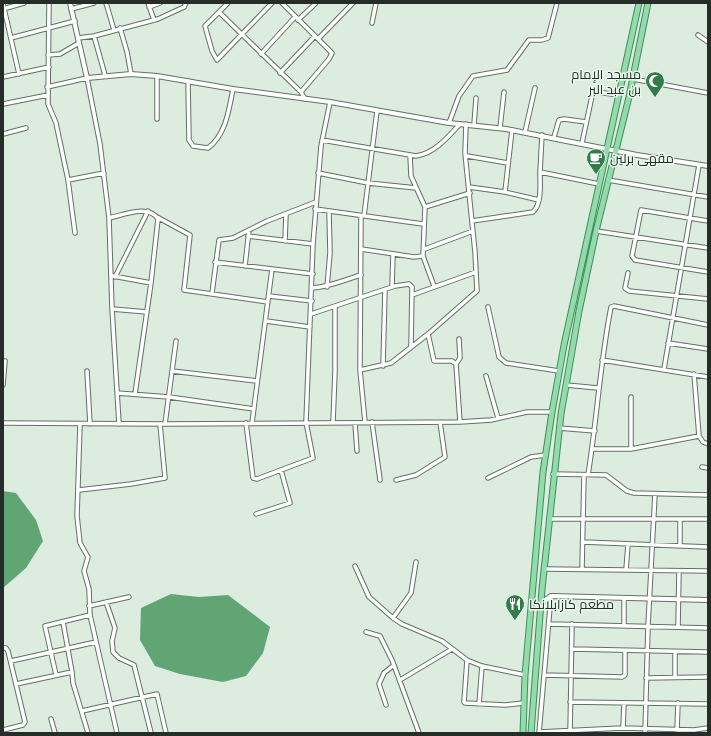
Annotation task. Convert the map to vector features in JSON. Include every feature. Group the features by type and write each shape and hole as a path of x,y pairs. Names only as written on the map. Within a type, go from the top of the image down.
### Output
{"main road":[{"path":"522,733 525,675 546,455 552,412 559,371 639,3"},
{"path":"531,733 542,590 559,428 596,231 632,79 648,3"}],"street":[{"path":"4,9 23,3"},
{"path":"49,3 49,67 47,87 50,111 56,123 68,180 75,233"},
{"path":"70,3 87,78 104,173 113,276 112,309 119,424"},
{"path":"72,9 94,3"},
{"path":"106,3 114,30"},
{"path":"148,3 154,20"},
{"path":"149,8 160,3"},
{"path":"78,38 94,36 154,20 184,7 186,3"},
{"path":"228,3 205,27 216,59 220,59 272,3"},
{"path":"282,3 315,36 332,56 301,92"},
{"path":"261,54 297,18 316,3"},
{"path":"318,40 353,3"},
{"path":"372,23 376,3"},
{"path":"449,123 459,96 473,76 507,70 529,40 542,40 548,38 557,3"},
{"path":"3,4 19,74"},
{"path":"219,12 301,92 305,99"},
{"path":"11,38 74,22"},
{"path":"120,28 127,52 131,74"},
{"path":"698,35 708,42"},
{"path":"94,36 105,76"},
{"path":"280,73 315,36"},
{"path":"48,56 60,54 79,43"},
{"path":"3,77 49,67"},
{"path":"47,87 87,78 105,76 131,74 156,76 233,89 330,102 449,123 525,132 615,151 708,166"},
{"path":"156,76 157,119"},
{"path":"632,79 708,92"},
{"path":"188,81 189,140 194,146 209,148 216,139 226,119 233,89"},
{"path":"525,132 535,88"},
{"path":"500,128 504,92"},
{"path":"582,143 594,93 597,92 619,95"},
{"path":"3,104 48,95"},
{"path":"474,125 476,98"},
{"path":"246,423 252,478 257,479 313,458 306,422 312,301 313,244 318,173 322,140 330,102"},
{"path":"365,422 360,370 361,248 371,148 378,111"},
{"path":"554,138 559,120 586,122"},
{"path":"322,140 410,155 422,155 441,144 460,124"},
{"path":"360,370 391,363 428,334 476,292 466,124"},
{"path":"3,134 26,128"},
{"path":"505,192 512,130"},
{"path":"472,221 528,214 536,209 539,200 542,135"},
{"path":"410,155 410,172 426,207 424,224 425,249 423,256 434,286"},
{"path":"467,156 508,164"},
{"path":"664,369 699,165"},
{"path":"540,172 599,184"},
{"path":"68,180 104,173"},
{"path":"318,173 368,182 416,188"},
{"path":"608,180 708,197"},
{"path":"469,187 505,192 539,200"},
{"path":"426,207 470,193"},
{"path":"212,293 218,241 233,238 248,230 316,202"},
{"path":"315,209 424,224"},
{"path":"708,221 641,210 632,256 635,260 708,272"},
{"path":"109,218 148,211 157,218 190,234 184,290 268,302"},
{"path":"113,276 148,211"},
{"path":"327,287 330,252 329,211"},
{"path":"285,241 286,214"},
{"path":"135,394 152,282 157,218"},
{"path":"245,266 248,230"},
{"path":"425,249 473,231"},
{"path":"596,231 686,246 708,248"},
{"path":"248,236 313,244"},
{"path":"361,248 414,257 423,256"},
{"path":"392,287 393,254"},
{"path":"215,262 313,274"},
{"path":"252,423 272,269"},
{"path":"412,295 476,272"},
{"path":"628,273 625,288 629,291 708,299"},
{"path":"312,288 327,287 335,282 361,275"},
{"path":"113,276 152,282"},
{"path":"311,314 392,287 409,284 412,287 411,346"},
{"path":"383,366 385,290"},
{"path":"269,296 312,301"},
{"path":"333,422 335,306"},
{"path":"582,569 586,475 595,431 598,388 612,306 708,325"},
{"path":"488,307 496,348 501,360 506,363 559,371"},
{"path":"112,309 147,312"},
{"path":"266,320 310,327"},
{"path":"428,334 434,360 452,362 456,364"},
{"path":"458,339 460,358 456,364 460,422"},
{"path":"165,424 176,342"},
{"path":"668,343 708,349"},
{"path":"602,360 708,376"},
{"path":"3,385 5,361"},
{"path":"88,371 90,424"},
{"path":"172,371 257,381"},
{"path":"694,374 699,436 703,442 708,444"},
{"path":"486,376 498,418"},
{"path":"566,385 598,388"},
{"path":"117,393 169,397 254,409"},
{"path":"631,397 631,449"},
{"path":"3,423 165,424 460,422 498,418 527,412 552,412"},
{"path":"372,422 380,480"},
{"path":"396,480 416,475 445,457 440,422"},
{"path":"355,423 357,452"},
{"path":"80,424 77,516 79,537 80,543 88,557 84,571 89,589 90,615 117,733"},
{"path":"79,490 165,478 160,424"},
{"path":"559,428 595,431"},
{"path":"592,450 631,449 699,436"},
{"path":"488,478 531,457 546,455"},
{"path":"702,467 708,468"},
{"path":"256,514 290,503 281,470"},
{"path":"553,474 609,476 630,493 708,495"},
{"path":"645,731 649,600 655,494"},
{"path":"549,519 708,519"},
{"path":"680,519 680,546"},
{"path":"583,542 708,547"},
{"path":"626,570 628,544"},
{"path":"393,618 411,593 416,562"},
{"path":"355,566 369,597 402,624 442,640 467,660 482,666 525,675"},
{"path":"545,569 708,571"},
{"path":"678,627 679,571"},
{"path":"542,590 551,596 649,600 708,600"},
{"path":"541,603 551,596"},
{"path":"551,596 539,732 570,732 623,728 645,731 708,728"},
{"path":"89,606 129,597"},
{"path":"624,599 624,626"},
{"path":"106,602 115,628 112,641 113,652 119,658 134,664 151,733"},
{"path":"56,676 45,626 90,615"},
{"path":"63,622 73,683 88,733"},
{"path":"548,624 708,628"},
{"path":"570,732 572,624"},
{"path":"366,632 380,636 394,665 419,733"},
{"path":"11,661 96,642"},
{"path":"3,648 7,649 11,661 25,723 3,730"},
{"path":"400,680 452,648"},
{"path":"572,649 647,652 708,652"},
{"path":"544,675 624,677 625,651"},
{"path":"674,677 675,652"},
{"path":"467,660 464,702 467,704 524,703"},
{"path":"386,705 378,684 384,673 394,665"},
{"path":"479,704 482,666"},
{"path":"16,684 72,672"},
{"path":"646,678 708,677"},
{"path":"82,711 158,695 166,733"},
{"path":"570,702 708,704"},
{"path":"623,728 624,702"},
{"path":"677,730 678,703"},
{"path":"51,719 55,733"}],"shaded area":[{"path":"3,491 16,493 36,520 43,541 26,568 3,588"},
{"path":"171,594 199,597 228,595 270,627 263,653 246,676 223,682 180,674 155,666 140,640 141,608"}],"place":[{"name":"مسجد الإمام بن عبد البر","path":"655,98"},
{"name":"مقهى برلين","path":"596,175"},
{"name":"مطعم كازابلانكا","path":"515,621"}]}
